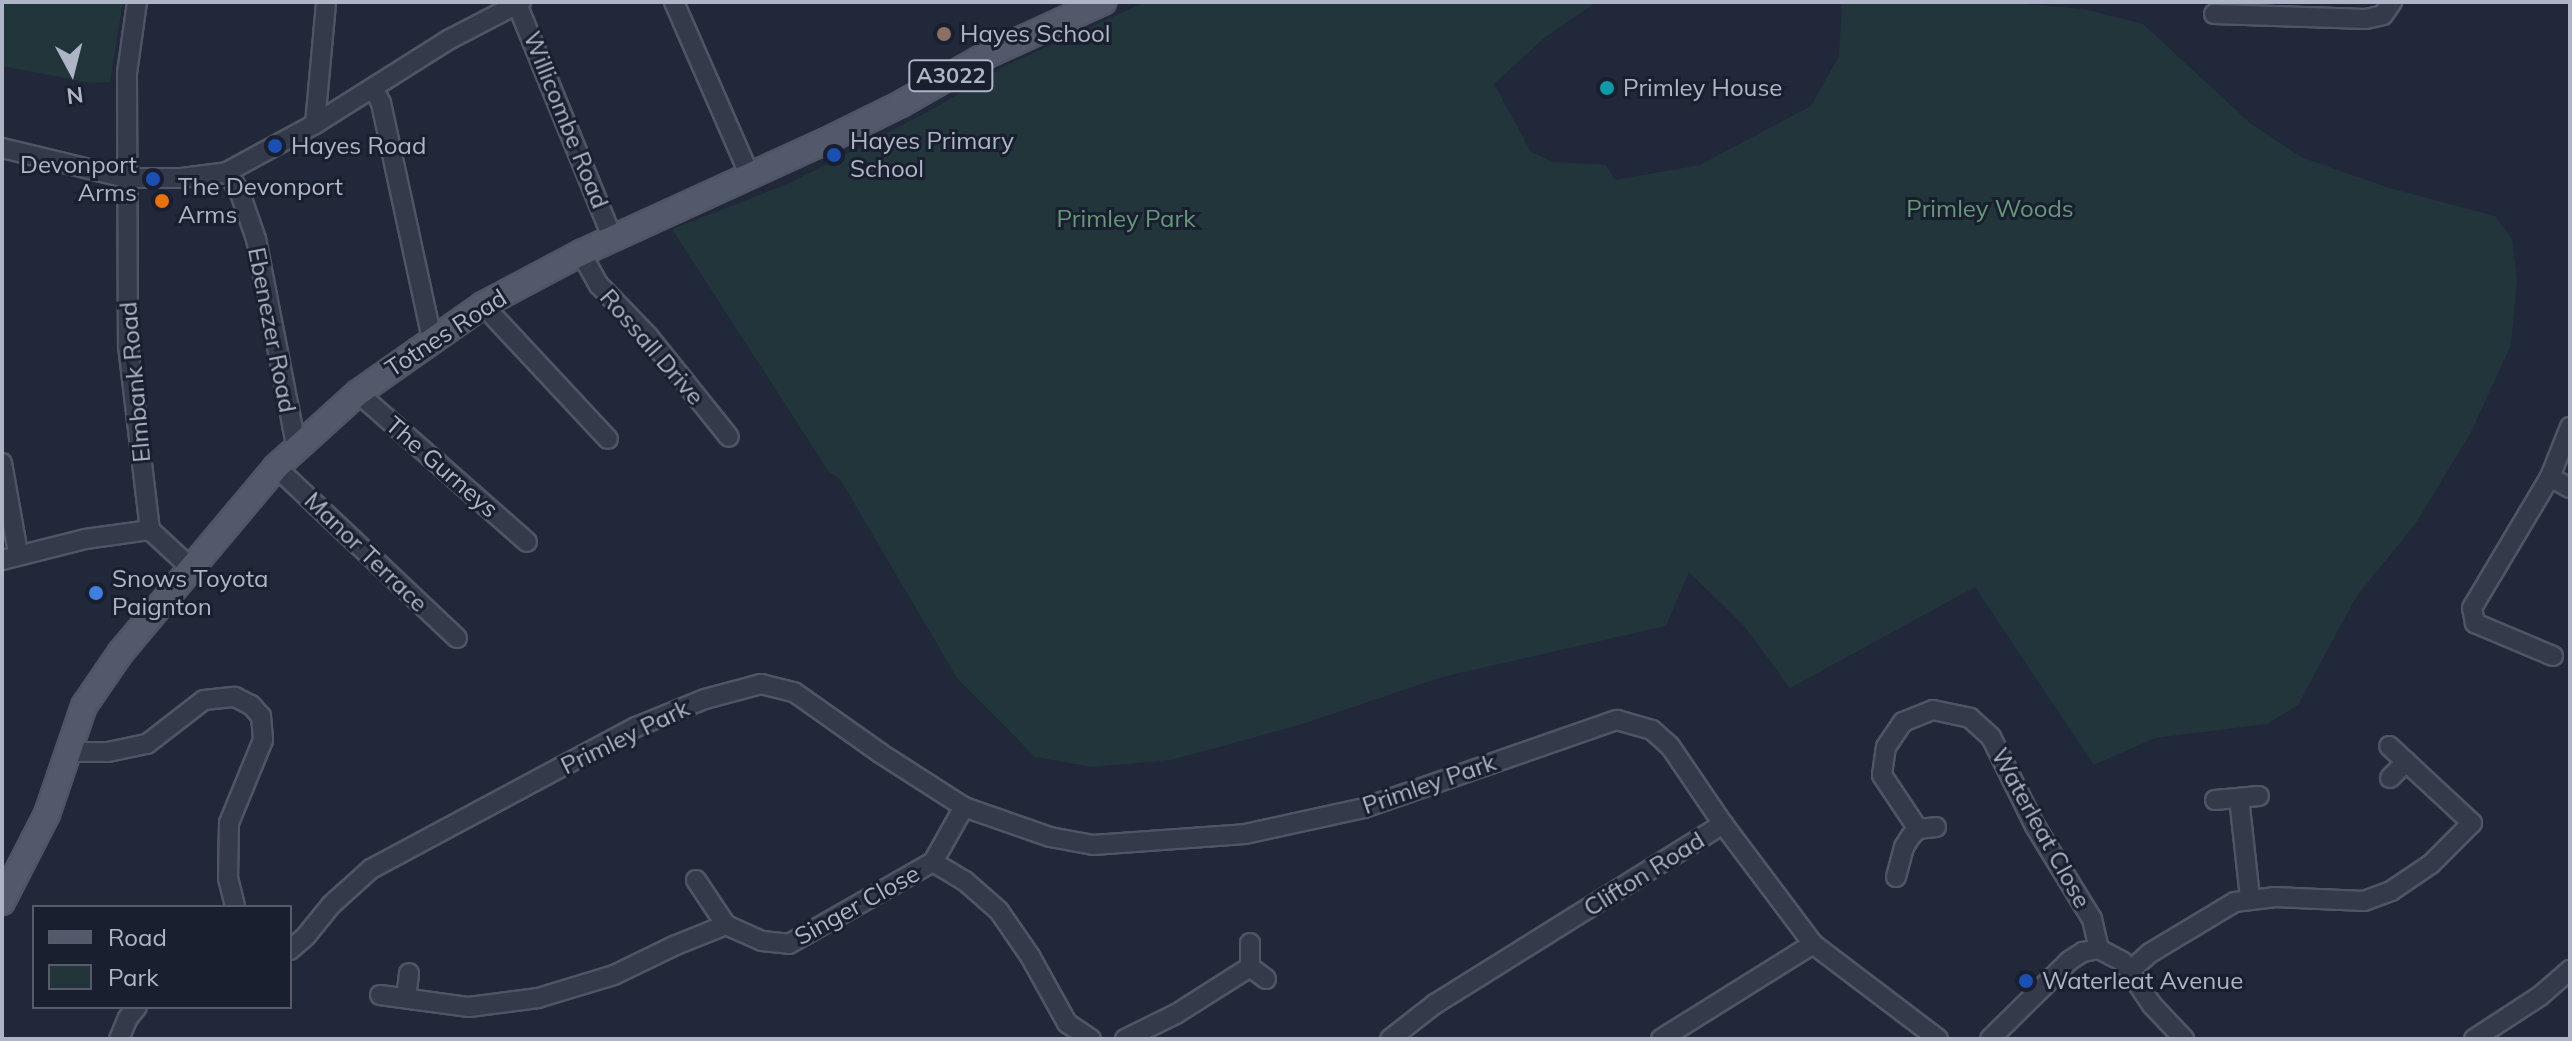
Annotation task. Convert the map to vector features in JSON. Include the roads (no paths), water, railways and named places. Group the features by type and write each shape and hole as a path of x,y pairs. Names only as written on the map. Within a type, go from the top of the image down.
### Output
{"main road":[{"name":"Totnes Road","path":"2,902 47,814 84,706 121,652 296,445 358,393 483,305 581,253 888,111 987,55 1103,2"}],"street":[{"name":"Elmbank Road","path":"137,2 127,73 128,346 150,530"},
{"path":"315,124 326,2"},
{"path":"674,2 749,174"},
{"path":"2214,14 2366,19 2383,15 2392,2"},
{"path":"2,148 126,178 182,178 227,172 315,124 450,39 519,3"},
{"name":"Willicombe Road","path":"519,3 612,237"},
{"path":"373,88 381,103 432,339"},
{"name":"Ebenezer Road","path":"227,172 240,193 256,239 296,445"},
{"name":"Rossall Drive","path":"581,253 599,285 648,336 729,437"},
{"path":"483,305 608,439"},
{"name":"The Gurneys","path":"358,393 527,542"},
{"path":"2553,656 2475,623 2472,608 2550,477 2570,427"},
{"path":"2,463 10,557 99,536 150,530 190,567"},
{"name":"Manor Terrace","path":"276,467 457,638"},
{"path":"2550,477 2570,488"},
{"name":"Primley Park","path":"292,948 331,905 371,869 636,727 705,699 761,684 794,692 964,807 1050,837 1093,845 1245,834 1364,808 1617,720 1652,730 1670,746 1723,824"},
{"path":"68,752 108,752 147,744 204,700 235,697 251,705 261,716 263,740 229,823 228,878 234,905"},
{"name":"Waterleat Close","path":"1896,877 1904,847 1927,828 1882,775 1886,747 1893,732 1903,722 1933,710 1970,718 1991,737 2035,826 2092,919 2099,949"},
{"path":"2130,971 2196,924 2235,902 2250,898 2364,901 2391,891 2431,864 2472,823 2389,746"},
{"path":"2390,778 2406,762"},
{"path":"2215,800 2259,796"},
{"path":"2239,798 2250,898"},
{"name":"Singer Close","path":"726,925 762,941 789,944 933,862 964,807"},
{"name":"Clifton Road","path":"1390,1039 1435,1004 1723,824 1813,944 1938,1039"},
{"path":"933,862 965,881 999,911 1030,956 1067,1023 1091,1039"},
{"path":"380,995 469,1007 538,998 614,975 726,925 696,880"},
{"path":"1250,943 1250,967"},
{"path":"1661,1039 1813,944"},
{"path":"1990,1039 2069,961 2083,952 2099,949 2111,952 2130,971 2152,1005 2184,1039"},
{"path":"1250,967 1266,979"},
{"path":"1125,1039 1176,1014 1250,967"},
{"path":"2474,1039 2540,996 2570,970"},
{"path":"406,998 409,973"},
{"path":"119,1039 135,1009"}],"place":[{"name":"Hayes School","path":"944,34"},
{"name":"Primley House","path":"1607,88"},
{"name":"Hayes Road","path":"275,146"},
{"name":"Hayes Primary School","path":"834,155"},
{"name":"Devonport Arms","path":"153,179"},
{"name":"The Devonport Arms","path":"162,201"},
{"name":"Snows Toyota Paignton","path":"96,593"},
{"name":"Waterleat Avenue","path":"2026,981"}],"park label":[{"name":"Primley Woods","path":"1990,209"}]}
